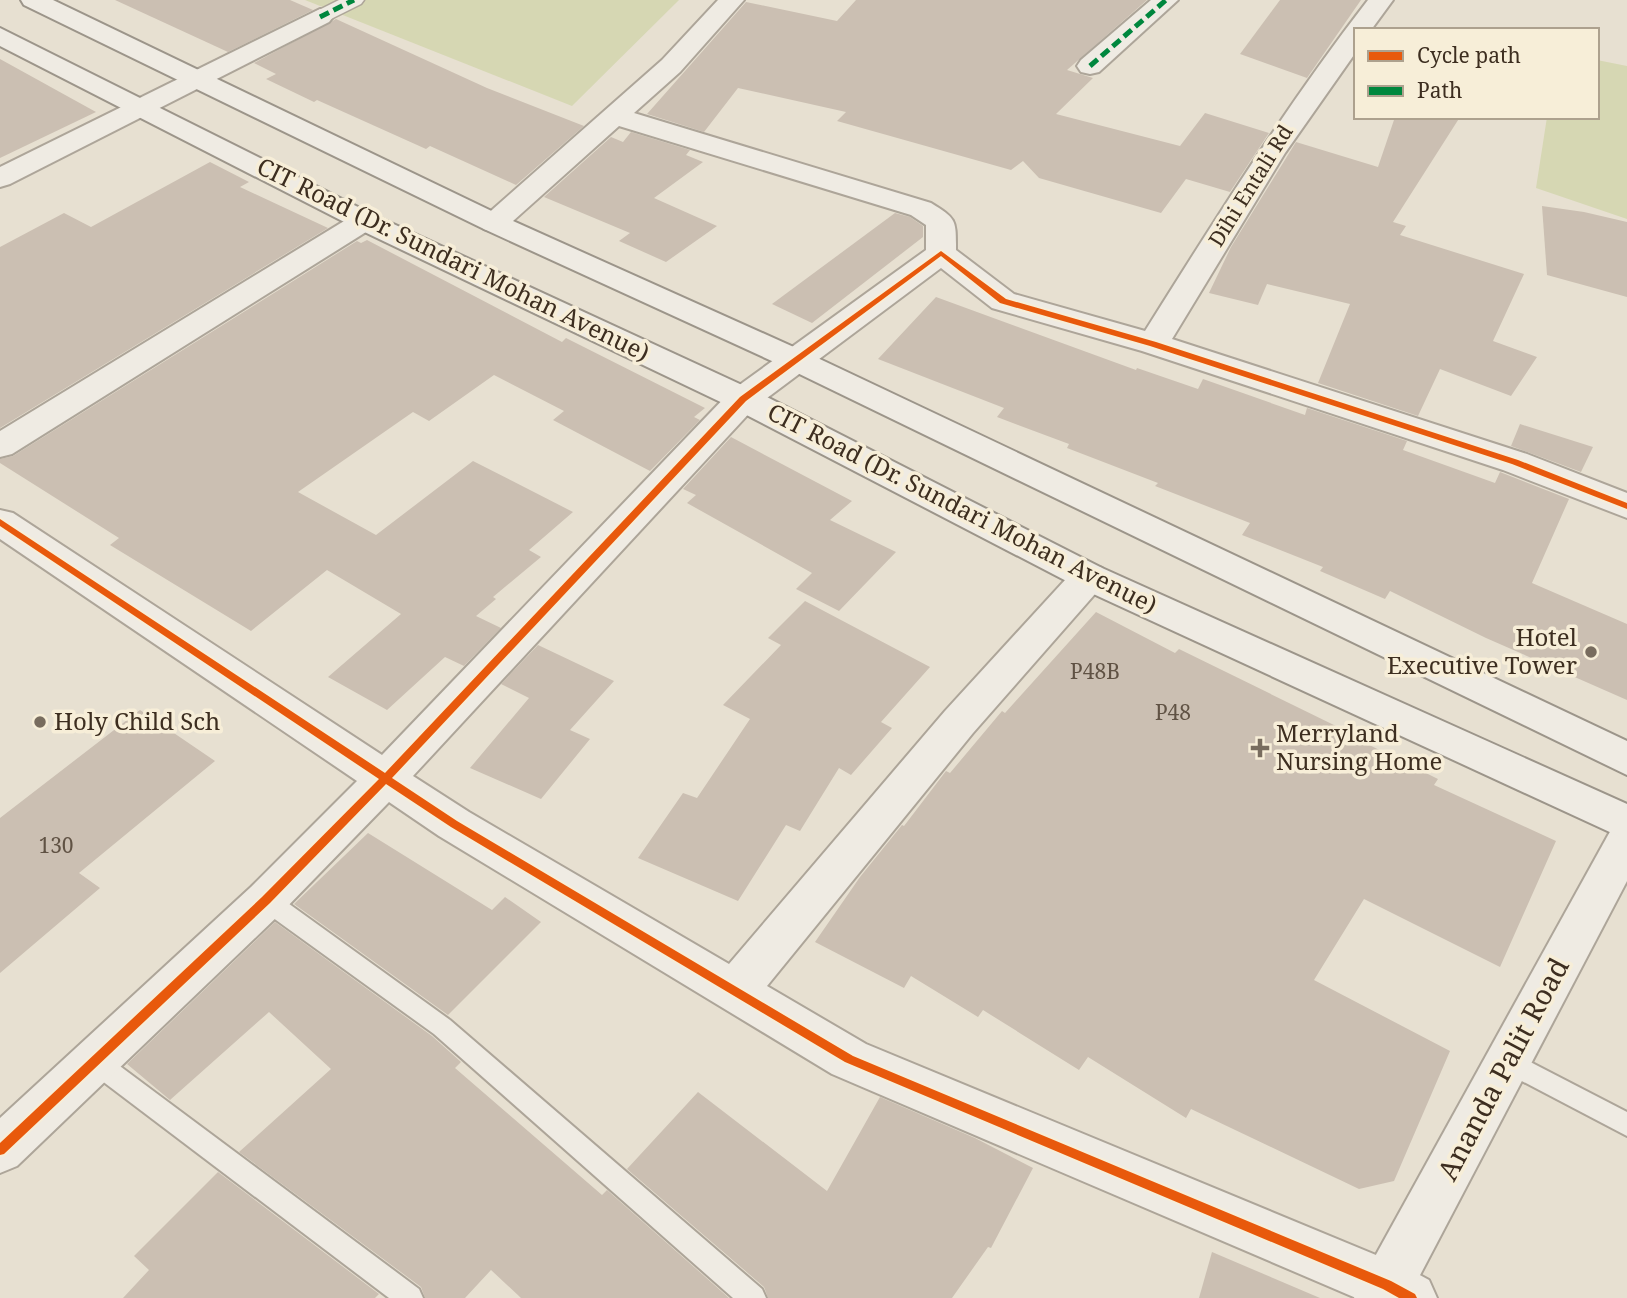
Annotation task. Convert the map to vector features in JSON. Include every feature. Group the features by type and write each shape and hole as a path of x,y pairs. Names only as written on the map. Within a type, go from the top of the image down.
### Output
{"street":[{"name":"CIT Road (Dr. Sundari Mohan Avenue)","path":"33,0 494,223 796,360 1627,759"},
{"path":"0,178 192,79 354,0"},
{"path":"494,223 671,66 732,0"},
{"path":"1090,66 1166,0"},
{"name":"Dihi Entali Rd","path":"1359,28 1381,0"},
{"name":"Dihi Entali Rd","path":"1153,344 1270,152 1354,35"},
{"name":"CIT Road (Dr. Sundari Mohan Avenue)","path":"0,36 364,220 743,399 1089,577 1627,823"},
{"path":"614,116 921,209 941,222 941,253"},
{"path":"0,446 364,220"},
{"path":"941,253 1003,301 1153,344 1515,462 1627,506"},
{"path":"0,1150 266,900 385,779 743,399 941,253"},
{"path":"0,522 454,824 849,1059 1393,1294"},
{"path":"736,991 959,722 1089,577"},
{"name":"Ananda Palit Road","path":"1393,1294 1507,1061 1627,841"}],"lane":[{"path":"266,900 442,1027 753,1298"},
{"path":"93,1060 410,1298"},
{"path":"1507,1061 1627,1125"}],"green space":[{"path":"305,0 679,0 572,106"},
{"path":"1599,60 1627,66 1627,219 1536,188 1547,119 1599,119"}],"building":[{"path":"115,0 290,0 313,10 228,52"},
{"path":"856,0 1147,0 1067,70 1093,78 1056,114 1180,146 1205,113 1269,133 1230,192 1186,179 1161,213 1039,178 1023,161 1011,170 837,121 846,112 738,88 704,132 647,114 746,2 837,21"},
{"path":"1280,0 1361,0 1307,78 1240,54"},
{"path":"336,19 487,88 584,126 516,185 430,146 426,149 317,100 314,102 266,79 276,74 254,63"},
{"path":"0,59 96,112 0,158"},
{"path":"1394,119 1459,119 1393,222 1406,226 1400,235 1524,274 1493,341 1537,357 1511,396 1440,369 1418,416 1318,383 1350,304 1267,284 1258,305 1209,293 1231,247 1296,142 1378,167"},
{"path":"631,132 690,150 686,155 703,162 654,198 717,226 666,262 619,241 630,233 544,197 611,137 623,142"},
{"path":"210,162 249,182 240,187 328,228 0,428 0,247 64,213 91,227"},
{"path":"1542,206 1627,222 1627,297 1547,275"},
{"path":"895,213 910,217 923,226 923,237 812,323 772,304"},
{"path":"367,240 562,342 566,338 705,408 694,417 700,420 650,471 553,420 564,411 494,375 429,421 413,412 298,492 376,535 473,461 573,512 529,550 541,557 493,597 496,599 476,616 501,628 464,666 445,657 387,710 328,677 401,614 327,570 251,631 110,545 119,538 0,463 0,459 13,456 357,241 361,243"},
{"path":"936,297 1136,370 1137,368 1198,389 1203,379 1305,415 1307,408 1407,441 1403,450 1495,483 1500,472 1569,499 1532,583 1627,624 1627,700 1486,638 1390,591 1385,599 1320,571 1323,567 1242,535 1250,523 1155,486 1158,483 1067,448 1069,444 997,417 1004,408 878,359"},
{"path":"1520,424 1593,447 1581,472 1511,446"},
{"path":"731,437 852,501 830,520 896,552 839,611 796,589 812,573 687,503 696,495 683,489"},
{"path":"805,601 930,667 881,722 892,728 851,775 839,768 800,831 786,825 738,901 638,858 683,793 697,798 750,719 723,705 781,645 768,638"},
{"path":"1096,612 1175,653 1179,649 1338,727 1337,729 1438,779 1434,785 1556,841 1500,967 1364,899 1314,980 1450,1051 1394,1181 1359,1189 1191,1109 1186,1118 1088,1057 1079,1070 983,1010 978,1017 911,976 904,988 815,942 860,877 946,771 950,773 1002,711 1005,713"},
{"path":"538,645 614,681 570,730 590,739 541,799 470,768 529,698 501,684"},
{"path":"140,710 215,761 79,873 100,888 0,973 0,818"},
{"path":"368,833 492,910 505,897 541,922 448,1015 294,904"},
{"path":"275,922 432,1036 461,1062 455,1068 602,1195 607,1190 729,1298 521,1298 491,1270 465,1298 425,1298 421,1287 239,1152 331,1069 269,1012 170,1100 127,1064"},
{"path":"698,1092 827,1191 880,1097 975,1138 1033,1168 991,1248 988,1247 952,1298 768,1298 764,1287 627,1169"},
{"path":"218,1172 379,1294 375,1298 123,1298 149,1270 134,1256"},
{"path":"1212,1252 1320,1298 1199,1298"}],"marked path":[{"path":"320,17 354,0"},
{"path":"1090,66 1166,0"}],"cycle path":[{"path":"0,1150 266,900 385,779 743,399 941,253 1003,301 1153,344 1515,462 1627,506"},
{"path":"0,522 454,824 849,1059 1387,1285 1411,1298"}],"place":[{"name":"Hotel Executive Tower","path":"1591,652"},
{"name":"Holy Child Sch","path":"40,722"},
{"name":"Merryland Nursing Home","path":"1260,748"}]}
